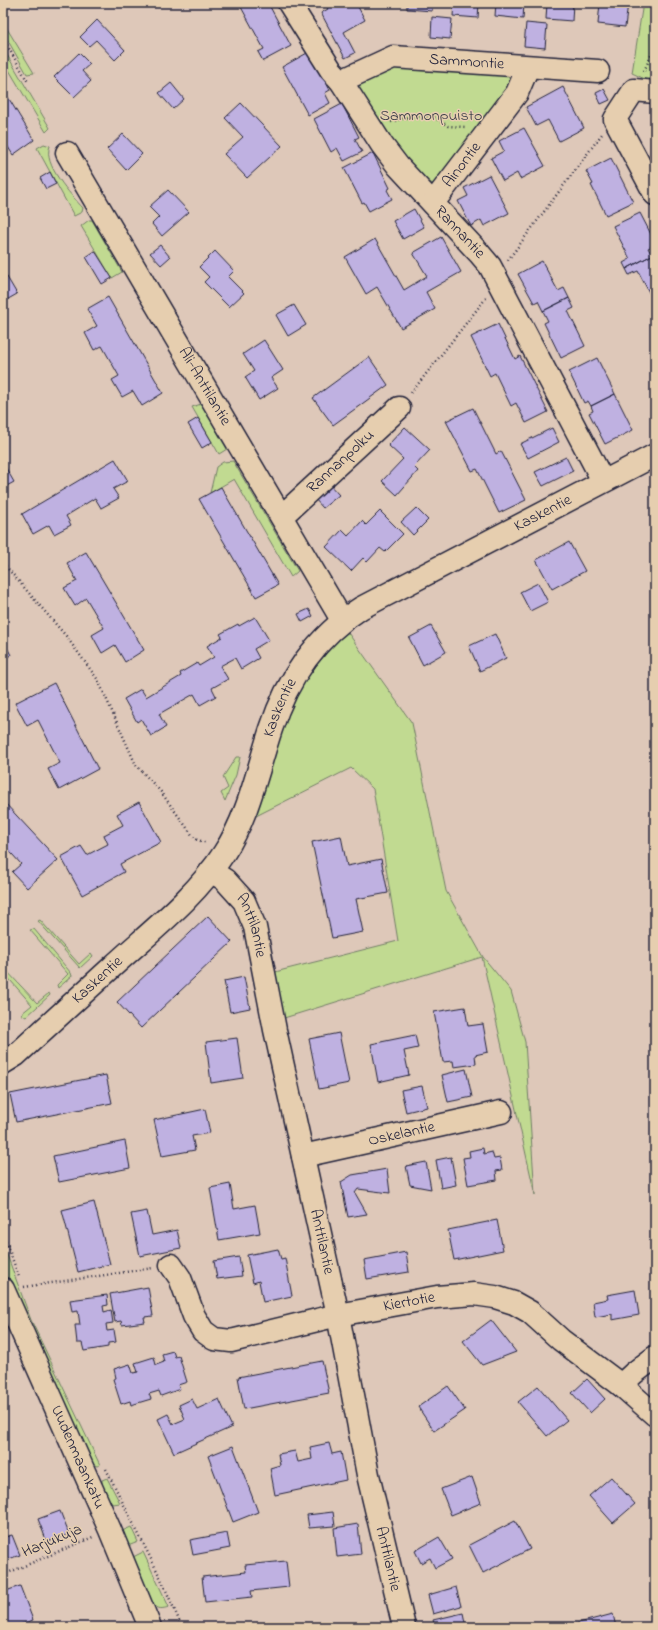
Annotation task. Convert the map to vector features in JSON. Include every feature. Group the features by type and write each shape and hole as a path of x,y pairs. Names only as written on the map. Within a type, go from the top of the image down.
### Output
{"street":[{"name":"Rannantie","path":"288,3 331,70 341,81 374,133 398,166 490,266 603,481"},
{"name":"Sammontie","path":"341,81 392,57 598,71"},
{"name":"Ainontie","path":"433,203 517,93 528,67"},
{"path":"655,92 634,90 615,119 655,194"},
{"name":"Ali-Anttilantie","path":"67,153 342,620"},
{"name":"Rannanpolku","path":"282,516 399,408"},
{"name":"Kaskentie","path":"3,1063 16,1055 31,1042 144,939 192,893 211,871 225,852 240,823 252,793 271,728 292,679 317,645 342,620 361,608 655,455"},
{"name":"Anttilantie","path":"211,871 225,880 244,901 256,927 275,1030 338,1315 368,1475 404,1627"},
{"name":"Oskelantie","path":"303,1156 501,1112"},
{"name":"Kiertotie","path":"171,1265 180,1278 194,1316 203,1331 214,1339 231,1341 338,1315 460,1294 495,1297 514,1303 530,1312 561,1340 622,1385 655,1415"},
{"name":"Uudenmaankatu","path":"13,1288 150,1627"},
{"path":"622,1385 634,1373 655,1357"}],"path":[{"path":"3,38 28,82"},
{"path":"634,90 655,47"},
{"path":"374,133 387,123 409,117 432,116 448,126 465,127 483,139"},
{"path":"3,563 66,636 98,680 136,765 161,792 195,839 211,844 207,849"},
{"path":"13,1288 171,1265"},
{"name":"Harjukuja","path":"3,1575 132,1520"}],"green space":[{"path":"643,3 655,3 655,71 649,81 632,73"},
{"path":"3,22 34,73 27,74 3,32"},
{"path":"3,48 50,128 46,132 3,60"},
{"name":"Sammonpuisto","path":"387,66 503,72 509,77 511,85 434,185 412,170 358,91 357,85"},
{"path":"44,144 50,146 50,161 59,179 83,208 82,212 74,216 37,148"},
{"path":"89,220 92,220 122,272 112,278 81,226"},
{"path":"201,404 227,449 219,454 192,407"},
{"path":"233,461 298,571 291,577 234,479 210,493 216,467 223,462"},
{"path":"346,630 412,723 446,891 483,957 511,991 525,1042 535,1195 482,957 284,1018 275,972 398,941 373,789 351,768 254,817 295,691"},
{"path":"236,757 240,757 236,775 225,801 221,793 228,788 223,777"},
{"path":"40,920 79,964 91,953 93,956 80,968 38,921"},
{"path":"34,929 71,973 72,976 58,988 57,985 68,974 30,930"},
{"path":"3,967 37,1003 49,993 50,995 26,1017 21,1014 32,1005 3,972"},
{"path":"3,1244 31,1320 100,1465 97,1466 92,1464 14,1298 3,1271"},
{"path":"107,1478 120,1503 113,1504 109,1502 102,1487 102,1480"},
{"path":"131,1527 138,1542 128,1546 122,1531"},
{"path":"143,1552 169,1607 160,1608 153,1604 133,1557"}],"building":[{"path":"248,3 268,3 291,46 263,61 258,52 264,49 241,7"},
{"path":"325,3 356,3 365,20 344,32 355,53 345,58 321,13 328,9"},
{"path":"407,3 433,3 432,11 407,9"},
{"path":"454,3 479,3 478,18 453,16"},
{"path":"496,3 524,3 523,19 495,16"},
{"path":"547,3 573,3 572,21 546,19"},
{"path":"600,3 628,3 625,27 598,24"},
{"path":"432,17 452,19 450,39 431,37"},
{"path":"97,20 125,50 115,60 96,40 89,46 80,37"},
{"path":"526,23 547,25 545,48 524,46"},
{"path":"309,52 330,90 325,93 330,103 308,115 282,67"},
{"path":"79,53 90,64 82,71 91,81 74,97 54,77"},
{"path":"171,83 184,99 173,109 159,93"},
{"path":"563,87 584,128 559,141 548,120 536,126 526,107"},
{"path":"3,89 34,140 13,155 3,139"},
{"path":"604,89 610,100 601,104 596,93"},
{"path":"241,103 282,146 247,178 224,154 243,137 225,118"},
{"path":"342,104 359,137 355,139 362,152 344,161 337,148 331,152 314,119"},
{"path":"524,128 545,166 520,179 517,173 503,181 491,158 504,151 499,141"},
{"path":"123,134 142,154 126,170 107,149"},
{"path":"373,153 390,188 387,190 392,199 369,211 364,202 362,203 344,168"},
{"path":"611,158 633,202 606,215 591,185 593,184 586,171"},
{"path":"50,172 56,184 46,189 40,178"},
{"path":"489,175 509,213 484,226 481,220 471,226 458,201 468,196 464,188"},
{"path":"168,190 189,212 162,236 152,224 159,217 149,207"},
{"path":"414,209 424,227 403,239 393,221"},
{"path":"640,213 655,242 655,245 648,248 652,255 626,269 623,263 630,259 613,226"},
{"path":"441,237 461,272 426,292 435,309 401,328 377,287 366,294 345,257 375,239 404,290 427,276 413,253"},
{"path":"160,245 170,257 161,265 150,253"},
{"path":"95,251 112,278 102,284 86,257"},
{"path":"215,251 234,271 228,277 244,293 229,307 204,282 209,277 199,267"},
{"path":"652,255 655,261 655,304 638,271 629,275 626,269"},
{"path":"542,261 558,291 564,288 569,298 543,311 538,301 534,303 518,274"},
{"path":"3,272 17,294 3,302"},
{"path":"108,297 163,393 142,406 133,391 122,397 112,380 119,376 102,346 94,350 85,333 97,326 87,309"},
{"path":"569,298 574,308 568,311 585,346 561,358 544,323 548,321 543,311"},
{"path":"294,305 306,325 288,336 276,315"},
{"path":"498,324 515,359 520,356 548,412 526,423 516,403 511,406 495,373 490,376 471,337"},
{"path":"264,340 283,370 271,378 278,388 259,400 245,377 254,371 243,354"},
{"path":"369,357 388,385 333,425 313,398"},
{"path":"597,358 615,394 591,406 588,401 584,403 569,372"},
{"path":"615,394 633,430 605,444 589,413 593,411 591,406"},
{"path":"473,408 496,454 501,451 526,500 499,513 477,469 472,471 446,421"},
{"path":"198,418 212,442 202,448 188,424"},
{"path":"405,427 430,450 414,467 418,471 397,495 382,481 403,459 388,445"},
{"path":"552,428 559,442 528,458 520,444"},
{"path":"566,457 573,471 543,486 535,472"},
{"path":"115,459 128,481 113,489 119,498 101,508 95,498 66,516 71,525 54,534 49,525 33,534 22,514"},
{"path":"3,463 14,482 3,488"},
{"path":"329,484 339,495 323,508 314,498"},
{"path":"221,487 278,585 256,597 199,499"},
{"path":"416,508 428,520 413,535 401,522"},
{"path":"380,511 403,534 385,552 380,548 367,562 363,558 351,571 326,547 342,530 348,536 362,521 366,525"},
{"path":"569,542 585,571 552,589 536,560"},
{"path":"86,552 144,650 125,662 115,645 102,653 92,635 104,628 86,598 75,606 64,588 77,581 67,563"},
{"path":"538,583 548,602 530,611 520,592"},
{"path":"309,609 313,616 302,622 298,614"},
{"path":"255,617 269,640 254,649 259,658 241,669 235,658 220,666 228,679 212,688 216,696 200,705 194,694 159,714 166,727 151,736 141,719 137,722 124,699 141,689 146,697 181,676 180,673 197,663 199,666 214,657 207,646 222,637 220,634"},
{"path":"431,626 446,652 423,665 409,638"},
{"path":"495,634 506,658 480,671 469,646"},
{"path":"3,640 11,655 3,659"},
{"path":"54,683 98,769 59,790 48,769 60,763 38,720 27,726 15,703"},
{"path":"3,801 58,860 27,888 12,872 21,864 3,844"},
{"path":"139,802 161,842 120,864 124,872 82,895 61,857 81,846 87,855 108,844 104,835 123,825 117,814"},
{"path":"341,836 347,866 381,859 388,893 356,899 363,932 332,938 312,842"},
{"path":"208,916 232,942 141,1028 117,1002"},
{"path":"244,977 250,1008 230,1012 224,981"},
{"path":"465,1007 468,1026 483,1024 488,1052 475,1055 476,1064 454,1067 453,1061 443,1062 434,1012"},
{"path":"339,1033 349,1083 319,1089 309,1039"},
{"path":"415,1035 418,1048 404,1051 409,1075 378,1082 371,1044"},
{"path":"237,1038 243,1078 211,1083 206,1042"},
{"path":"466,1069 472,1097 448,1102 442,1075"},
{"path":"106,1075 112,1103 16,1122 10,1094"},
{"path":"422,1086 427,1107 406,1112 401,1090"},
{"path":"205,1109 210,1133 192,1136 195,1150 162,1156 154,1120"},
{"path":"125,1141 130,1168 59,1182 53,1156"},
{"path":"483,1148 484,1154 492,1152 494,1159 500,1158 502,1170 496,1171 497,1180 468,1185 463,1158 470,1157 469,1151"},
{"path":"451,1157 456,1185 441,1188 436,1160"},
{"path":"426,1162 431,1189 410,1185 406,1166"},
{"path":"387,1169 390,1193 358,1189 355,1193 367,1214 348,1217 341,1182 352,1175"},
{"path":"230,1184 234,1209 255,1205 260,1233 219,1240 210,1188"},
{"path":"94,1202 110,1264 78,1272 62,1210"},
{"path":"147,1211 152,1235 177,1230 181,1248 140,1256 131,1214"},
{"path":"497,1220 503,1250 454,1260 448,1230"},
{"path":"278,1249 281,1259 285,1258 292,1296 263,1302 259,1281 253,1283 247,1255"},
{"path":"406,1252 409,1272 367,1279 364,1260"},
{"path":"239,1257 242,1276 217,1279 214,1261"},
{"path":"148,1287 153,1316 144,1317 145,1322 122,1325 121,1321 115,1322 110,1294"},
{"path":"635,1290 639,1315 612,1320 612,1314 595,1317 593,1302 608,1299 607,1295"},
{"path":"107,1295 108,1305 103,1306 104,1312 111,1310 113,1323 106,1324 107,1331 114,1330 116,1342 108,1343 108,1347 84,1351 82,1343 77,1343 75,1325 80,1325 78,1311 72,1312 70,1300"},
{"path":"491,1320 516,1352 482,1365 463,1341"},
{"path":"173,1351 175,1357 179,1356 187,1382 178,1385 180,1389 161,1396 159,1391 149,1394 151,1399 131,1405 130,1401 121,1404 113,1379 116,1378 114,1369 130,1364 133,1373 138,1372 135,1363 154,1357 156,1365 164,1362 162,1354"},
{"path":"322,1361 329,1393 244,1409 238,1377"},
{"path":"587,1379 605,1399 590,1413 572,1393"},
{"path":"448,1386 465,1410 434,1431 418,1407"},
{"path":"538,1386 567,1420 547,1436 518,1402"},
{"path":"192,1399 197,1409 219,1399 232,1427 174,1453 158,1419 168,1414 173,1424 185,1419 179,1405"},
{"path":"329,1443 332,1454 341,1452 346,1480 275,1495 270,1468 280,1465 278,1454 295,1451 298,1462 312,1459 310,1447"},
{"path":"233,1446 258,1512 233,1522 208,1456"},
{"path":"472,1477 481,1503 451,1515 441,1489"},
{"path":"611,1477 635,1504 613,1523 589,1496"},
{"path":"60,1511 69,1534 47,1542 38,1519"},
{"path":"333,1512 335,1526 309,1528 307,1515"},
{"path":"515,1521 530,1549 483,1573 469,1545"},
{"path":"358,1524 361,1554 337,1557 334,1528"},
{"path":"3,1532 5,1537 12,1535 20,1555 3,1561"},
{"path":"227,1533 230,1548 193,1555 190,1540"},
{"path":"439,1537 452,1559 435,1568 430,1558 421,1563 415,1551"},
{"path":"286,1561 289,1587 251,1591 252,1597 205,1602 202,1577 246,1572 245,1565"},
{"path":"20,1586 33,1620 14,1627 8,1627 3,1614 3,1592"},
{"path":"456,1587 461,1606 433,1614 428,1595"},
{"path":"463,1613 466,1627 435,1627 433,1620"},
{"path":"613,1614 616,1627 576,1627 575,1624"}]}
